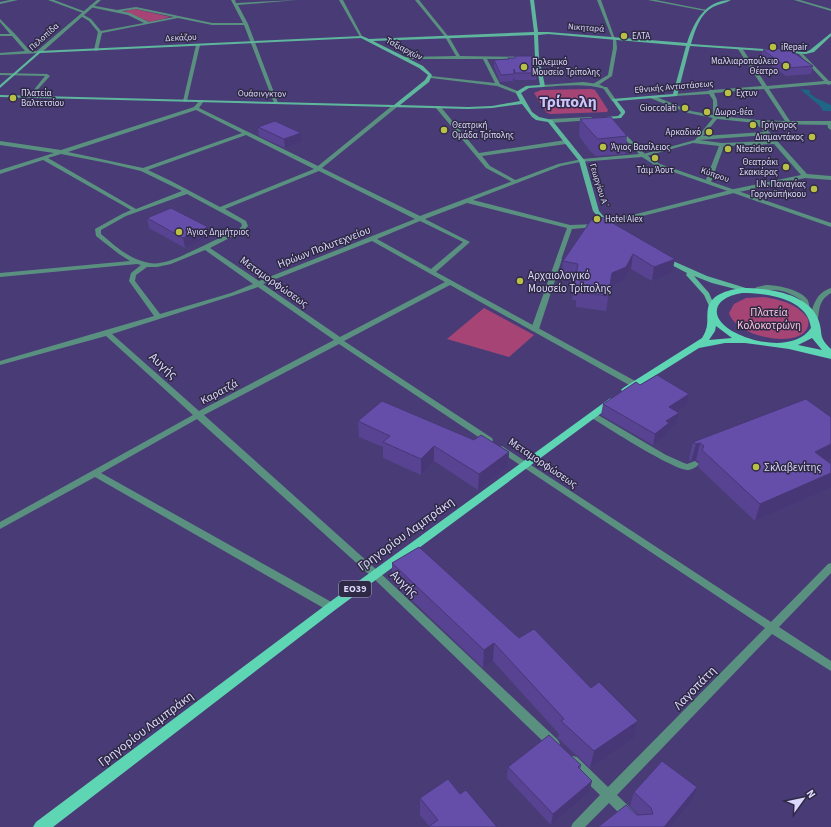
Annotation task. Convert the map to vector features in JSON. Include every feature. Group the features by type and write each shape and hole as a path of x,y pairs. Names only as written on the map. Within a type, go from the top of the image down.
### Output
{"main road":[{"path":"532,0 537,58 543,86 528,87 518,92 535,118 550,121"},
{"path":"675,95 688,45 699,19 706,10 729,0"},
{"name":"Νικηταρά","path":"370,40 536,33 740,49 800,52"},
{"path":"800,52 811,52 831,34"},
{"name":"Ταξιαρχών","path":"362,37 426,69 431,77"},
{"name":"Δεκάζου","path":"39,52 362,37"},
{"name":"Πελοπίδα","path":"0,87 39,52"},
{"path":"395,106 431,77"},
{"name":"Εθνικής Αντιστάσεως","path":"614,100 675,95"},
{"name":"Ουάσινγκτον","path":"0,96 480,108 524,102"},
{"path":"608,118 619,117 623,113 614,100"},
{"name":"Γεωργίου Α΄","path":"550,121 582,161 596,211 607,224 613,228"},
{"path":"657,255 682,270 703,288 707,294 712,311 719,325 731,334 747,341 765,345 799,343 810,337 815,324"},
{"path":"682,270 711,281 750,291 781,295 796,302 807,310 815,324 817,339 831,355"},
{"path":"712,311 716,300 724,295 734,292 750,291"},
{"name":"Γρηγορίου Λαμπράκη","path":"42,827 331,607 526,465 634,384 705,340 711,331 712,311"},
{"name":"Γρηγορίου Λαμπράκη","path":"697,346 725,340 747,341"},
{"path":"783,345 831,355"}],"street":[{"path":"0,3 16,0"},
{"path":"50,0 83,14 100,32"},
{"name":"Πελοπίδα","path":"39,52 99,0"},
{"path":"232,0 236,4 254,42 276,103"},
{"path":"236,4 294,0"},
{"path":"341,0 362,37"},
{"path":"417,0 447,37 459,57"},
{"path":"595,85 610,76 615,48 614,38 599,0"},
{"path":"650,0 706,10"},
{"path":"796,0 831,10"},
{"path":"91,6 129,14 148,23"},
{"path":"118,11 136,8 218,24 246,24"},
{"path":"100,32 179,17"},
{"path":"0,20 29,53"},
{"path":"96,50 100,32"},
{"path":"0,35 14,35"},
{"path":"185,101 198,45"},
{"path":"740,49 789,123"},
{"name":"Δεκάζου","path":"0,54 39,52"},
{"path":"800,52 830,84"},
{"path":"484,57 498,85"},
{"path":"405,58 537,58"},
{"path":"0,74 48,76 30,97"},
{"path":"431,77 498,85 518,92"},
{"name":"Εθνικής Αντιστάσεως","path":"675,95 764,87 830,84"},
{"path":"543,86 595,85 605,88 614,100"},
{"path":"700,138 716,117 715,100 710,92"},
{"path":"652,97 690,112 716,117 758,122 830,123 831,128"},
{"path":"0,172 196,108 202,101"},
{"path":"220,209 318,169 395,106"},
{"path":"438,107 477,155 493,170 516,182"},
{"path":"196,108 467,242 431,272"},
{"path":"601,119 608,118"},
{"name":"Κύπρου","path":"608,118 643,155 658,165 831,225"},
{"path":"550,121 594,119"},
{"path":"758,122 805,176"},
{"path":"143,170 246,133"},
{"path":"700,138 768,133"},
{"name":"Ηρώων Πολυτεχνείου","path":"0,363 107,333 233,294 560,165 582,161 643,155 700,138"},
{"path":"693,141 722,145 774,142"},
{"path":"477,155 566,142"},
{"path":"0,143 61,152 143,170 220,209 244,222 245,226 241,230 171,263 146,265 128,257 98,235 98,229 107,223 186,192"},
{"path":"708,182 722,145"},
{"path":"44,158 136,211"},
{"path":"468,201 570,227 584,227 607,224 734,191 805,176 831,178"},
{"path":"535,329 570,227"},
{"path":"372,239 634,384"},
{"name":"Μεταμορφώσεως","path":"205,247 340,341 831,667"},
{"path":"0,275 139,262"},
{"path":"146,265 133,274 132,280 158,317"},
{"name":"Καρατζά","path":"0,526 198,415 450,282"},
{"path":"815,324 818,298 825,292 831,290"},
{"name":"Αυγής","path":"107,333 376,574 642,827"},
{"path":"593,415 663,457 682,466 688,467 695,464"},
{"path":"95,473 331,607"},
{"name":"Λαγοπάτη","path":"577,827 609,796 831,567"}],"green space":[{"path":"135,9 171,17 150,22 124,11"},
{"path":"541,90 595,90 608,110 607,112 547,113 534,93"},
{"name":"Πλατεία Κολοκοτρώνη","path":"764,297 783,301 794,306 808,319 807,329 799,336 788,339 774,338 760,336 735,323 729,313 734,304 746,298"},
{"path":"484,308 534,335 509,357 447,339"}],"water":[{"path":"800,89 809,90 811,92 809,93 816,98 831,105 831,111 823,111 820,106"}],"building":[{"path":"787,48 813,66 788,68 763,50"},
{"path":"515,56 534,56 537,73 515,73 514,69 514,74 501,75 494,60 515,58"},
{"path":"611,117 627,136 598,139 580,119"},
{"path":"275,121 301,133 284,139 258,127"},
{"path":"171,208 208,227 183,238 147,218"},
{"path":"600,217 675,259 654,267 633,254 626,267 612,273 608,296 577,292 579,286 574,285 578,264 563,261 591,220"},
{"path":"657,375 689,394 669,407 679,413 666,421 669,423 655,434 603,404 636,382 640,385"},
{"name":"Σκλαβενίτης","path":"806,399 831,417 831,444 815,452 831,464 831,473 760,504 702,450 704,446 700,443 696,444 693,442"},
{"path":"382,401 474,440 481,435 509,452 479,474 434,446 421,459 383,442 390,436 358,421"},
{"path":"419,547 519,638 534,629 591,688 599,682 638,721 594,751 561,721 564,719 494,643 484,650 392,563"},
{"path":"549,735 581,765 578,767 592,781 553,814 508,767"},
{"path":"662,761 697,787 664,827 598,827 626,805 637,815 653,814 651,808 634,792"},
{"path":"448,779 460,794 466,790 497,827 428,827 438,820 420,798"}],"place":[{"name":"ΕΛΤΑ","path":"624,36"},
{"name":"iRepair","path":"773,47"},
{"name":"Μαλλιαροπούλειο Θέατρο","path":"786,66"},
{"name":"Πολεμικό Μουσείο Τρίπολης","path":"524,67"},
{"name":"Εχτυν","path":"728,93"},
{"name":"Πλατεία Βαλτετσίου","path":"13,98"},
{"name":"Gioccolati","path":"685,108"},
{"name":"Δωρο-θέα","path":"707,112"},
{"name":"Γρήγορος","path":"753,125"},
{"name":"Θεατρική Ομάδα Τρίπολης","path":"444,130"},
{"name":"Αρκαδικό","path":"709,132"},
{"name":"Διαμαντάκος","path":"812,137"},
{"name":"Άγιος Βασίλειος","path":"603,147"},
{"name":"Ntezidero","path":"728,149"},
{"name":"Τάιμ Άουτ","path":"655,158"},
{"name":"Θεατράκι Σκακιέρας","path":"786,167"},
{"name":"Ι.Ν. Παναγίας Γοργοϋπήκοου","path":"814,189"},
{"name":"Hotel Alex","path":"597,219"},
{"name":"Άγιος Δημήτριος","path":"179,232"},
{"name":"Αρχαιολογικό Μουσείο Τρίπολης","path":"520,281"},
{"name":"Σκλαβενίτης","path":"756,467"}],"district":[{"name":"Τρίπολη","path":"568,102"}]}
